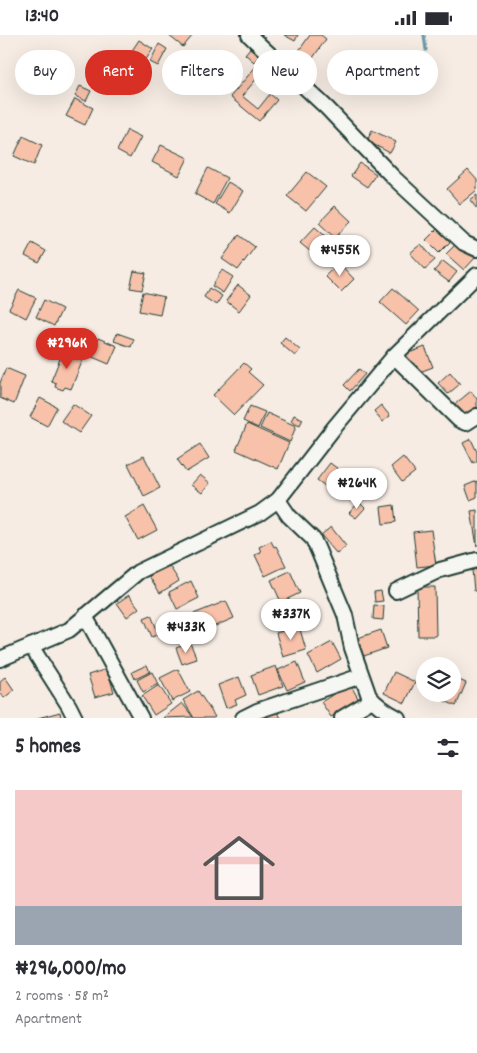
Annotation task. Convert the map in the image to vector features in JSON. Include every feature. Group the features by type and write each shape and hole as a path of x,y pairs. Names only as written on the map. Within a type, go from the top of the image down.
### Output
{"street":[{"path":"249,35 327,108 394,178 464,243 477,249"},
{"path":"0,659 69,630 138,572 260,513 278,500 333,429 394,356 477,275"},
{"path":"394,356 459,420 466,423 477,417"},
{"path":"278,500 289,516 313,539 318,549 345,615 352,648 369,696 386,711 398,718"},
{"path":"396,591 440,570 477,560"},
{"path":"85,616 141,718"},
{"path":"31,646 75,718"},
{"path":"243,718 257,711 361,676"},
{"path":"342,718 372,700"}],"building":[{"path":"168,35 193,35 183,47"},
{"path":"284,35 298,35 295,41"},
{"path":"310,35 321,35 326,39 317,52 317,50 299,50"},
{"path":"139,40 153,49 152,50 132,50"},
{"path":"159,44 167,49 162,50 162,58 158,66 152,63 152,58"},
{"path":"250,48 253,51 253,61 245,54"},
{"path":"253,70 253,83 243,95 243,82"},
{"path":"80,86 85,88 85,95 89,95 86,101 75,96"},
{"path":"232,95 243,95 258,109 269,95 277,100 259,121 230,97"},
{"path":"75,99 93,108 85,125 66,116"},
{"path":"127,130 141,137 130,158 117,151"},
{"path":"372,130 396,142 390,153 367,141"},
{"path":"23,136 42,145 34,165 14,156"},
{"path":"161,145 188,158 179,176 152,162"},
{"path":"360,163 376,174 367,187 351,176"},
{"path":"208,168 227,178 213,204 195,194"},
{"path":"468,170 477,180 477,190 460,204 447,189"},
{"path":"307,172 326,187 306,211 287,196"},
{"path":"228,182 243,191 230,213 215,204"},
{"path":"477,195 477,209 470,200"},
{"path":"335,206 351,221 335,238 319,223"},
{"path":"441,225 454,238 439,253 426,240"},
{"path":"315,227 331,241 317,257 300,243"},
{"path":"239,235 255,247 238,270 222,259"},
{"path":"458,242 475,258 464,270 446,254"},
{"path":"32,243 46,251 39,263 25,256"},
{"path":"421,244 435,260 425,269 410,253"},
{"path":"443,261 457,272 449,282 434,271"},
{"path":"339,263 354,279 341,292 325,276"},
{"path":"222,270 233,277 223,293 212,286"},
{"path":"134,271 146,273 142,290 130,288"},
{"path":"238,285 251,295 239,311 226,301"},
{"path":"209,288 222,296 216,305 204,297"},
{"path":"393,288 419,311 406,325 380,302"},
{"path":"19,290 36,298 26,318 9,309"},
{"path":"143,292 164,297 160,315 139,311"},
{"path":"44,300 62,309 54,326 36,317"},
{"path":"117,333 134,339 131,347 114,341"},
{"path":"285,337 300,350 295,356 280,343"},
{"path":"98,338 117,346 109,364 90,356"},
{"path":"425,347 433,367 414,374 406,354"},
{"path":"64,349 84,357 71,389 65,387 63,390 55,387 56,383 51,381"},
{"path":"244,363 251,369 248,372 263,385 234,415 213,395"},
{"path":"6,368 25,376 14,404 0,398 0,383"},
{"path":"359,369 365,374 350,391 344,385"},
{"path":"450,372 460,384 448,394 438,383"},
{"path":"471,391 477,399 477,411 467,420 454,405"},
{"path":"40,398 57,407 47,426 30,417"},
{"path":"73,404 91,416 79,433 61,421"},
{"path":"381,405 390,416 382,422 374,411"},
{"path":"250,406 265,412 258,428 243,421"},
{"path":"267,413 296,426 290,442 260,428"},
{"path":"294,415 303,419 300,425 291,421"},
{"path":"247,424 289,443 278,469 236,450"},
{"path":"471,439 477,452 477,461 473,463 463,443"},
{"path":"200,444 209,458 186,472 177,459"},
{"path":"144,456 160,488 144,496 128,464"},
{"path":"403,457 415,472 402,482 391,467"},
{"path":"330,463 346,475 333,492 317,480"},
{"path":"200,475 210,483 202,493 191,485"},
{"path":"477,481 477,497 470,500 465,486"},
{"path":"359,502 365,508 356,518 349,513"},
{"path":"394,505 396,522 383,524 381,507"},
{"path":"144,506 157,530 138,540 125,517"},
{"path":"477,510 477,546 471,511"},
{"path":"331,527 346,546 337,554 321,535"},
{"path":"431,530 436,565 417,567 413,532"},
{"path":"271,541 274,547 276,546 286,566 265,576 255,555 261,552 259,547"},
{"path":"168,564 179,581 160,593 149,576"},
{"path":"477,569 477,591 474,591 472,570"},
{"path":"290,571 300,593 281,602 271,580"},
{"path":"191,581 199,598 177,609 169,592"},
{"path":"417,587 435,587 436,636 418,636"},
{"path":"381,591 383,601 375,602 374,592"},
{"path":"129,595 139,608 127,617 117,603"},
{"path":"226,601 234,618 194,635 186,617"},
{"path":"374,605 384,606 383,620 373,619"},
{"path":"151,615 159,634 152,637 144,618"},
{"path":"299,626 306,650 283,657 276,633"},
{"path":"381,630 387,648 361,657 355,639"},
{"path":"332,642 341,659 317,673 308,655"},
{"path":"190,643 197,659 182,664 176,648"},
{"path":"297,662 305,682 287,690 278,670"},
{"path":"147,665 150,672 135,679 132,672"},
{"path":"276,666 283,686 258,695 251,675"},
{"path":"107,669 114,692 95,697 88,675"},
{"path":"178,669 190,692 172,701 160,678"},
{"path":"152,672 158,684 143,692 137,680"},
{"path":"394,672 415,682 405,703 384,693"},
{"path":"5,677 14,690 4,698 0,692 0,681"},
{"path":"239,677 246,695 235,700 237,704 226,708 218,685"},
{"path":"461,681 466,683 461,694"},
{"path":"350,684 359,700 331,717 321,702"},
{"path":"159,685 171,704 154,715 142,696"},
{"path":"198,691 215,717 194,718 183,700"},
{"path":"447,702 458,702 456,706"},
{"path":"182,703 193,717 163,718"},
{"path":"277,711 281,718 264,718"},
{"path":"60,712 61,718 38,718"}],"waterway":[{"path":"424,35 426,50"}]}
